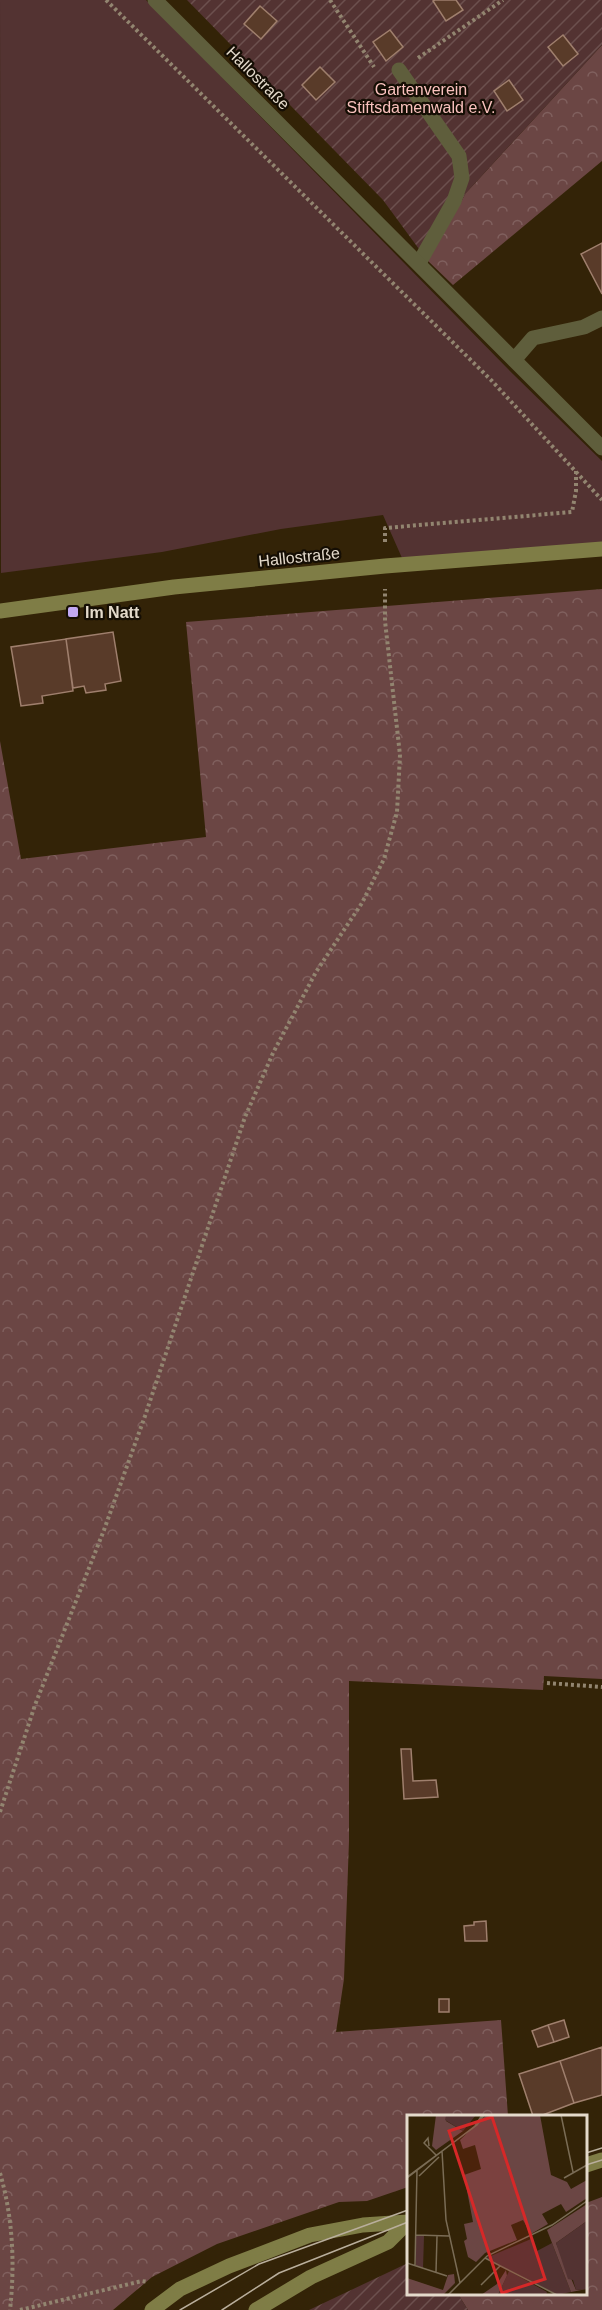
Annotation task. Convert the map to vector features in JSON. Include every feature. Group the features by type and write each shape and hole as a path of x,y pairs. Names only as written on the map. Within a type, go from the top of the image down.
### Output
{"main road":[{"name":"Hallostraße","path":"0,611 174,587 385,566 602,549"},
{"path":"587,2164 602,2160"},
{"path":"152,2310 180,2289 229,2266 310,2235 363,2225 407,2222"},
{"path":"256,2310 311,2277 388,2242 407,2223"}],"street":[{"name":"Hallostraße","path":"155,0 602,448"},
{"path":"399,70 459,156 462,178 454,201 419,263"},
{"path":"514,360 533,338 584,327 602,318"}],"path":[{"path":"106,0 492,381 602,500"},
{"path":"330,0 384,81 502,0"},
{"path":"0,1812 35,1705 104,1530 145,1416 245,1117 273,1053 316,972 362,903 384,859 397,812 399,755 385,621 385,528 572,513 576,491 576,470"},
{"path":"547,1683 602,1687"},
{"path":"0,2173 8,2206 12,2238 13,2282 10,2310"},
{"path":"20,2310 142,2280 180,2289"}],"green space":[{"path":"0,0 146,0 513,374 602,461 602,543 402,558 383,515 281,529 162,552 1,573"},
{"name":"Gartenverein Stiftsdamenwald e.V.","path":"187,0 602,0 602,45 466,193 427,260 383,200"},
{"path":"602,45 602,161 453,285 427,260 466,193"},
{"path":"602,589 602,1679 544,1676 543,1690 349,1681 349,1841 344,1979 336,2032 501,2020 508,2115 407,2115 407,2187 367,2201 339,2202 217,2244 152,2277 113,2310 0,2310 0,741 21,859 206,837 186,622"},
{"path":"602,2197 602,2310 468,2310 459,2295 587,2295 587,2203"},
{"path":"407,2263 407,2295 459,2295 468,2310 309,2310"}],"building":[{"path":"456,0 463,10 446,21 433,1"},
{"path":"260,6 277,21 261,39 244,24"},
{"path":"390,30 403,47 386,61 373,42"},
{"path":"563,35 578,54 563,66 548,47"},
{"path":"320,67 335,82 316,100 302,85"},
{"path":"509,80 523,100 507,111 494,91"},
{"path":"602,243 602,294 581,254"},
{"path":"113,632 121,681 105,684 106,690 86,693 84,686 73,688 66,639"},
{"path":"66,639 73,691 42,696 43,703 21,706 11,647"},
{"path":"401,1749 411,1749 413,1781 436,1780 438,1797 404,1799"},
{"path":"486,1921 487,1941 465,1941 464,1926"},
{"path":"439,1999 449,1999 449,2012 439,2012"},
{"path":"564,2020 569,2037 554,2042 548,2025"},
{"path":"548,2025 554,2042 538,2047 532,2031"},
{"path":"602,2047 602,2095 574,2103 560,2061"},
{"path":"560,2061 574,2103 543,2115 533,2115 519,2074"}],"tram line":[{"path":"587,2153 602,2148"},
{"path":"587,2165 602,2160"},
{"path":"180,2310 259,2264 407,2210"},
{"path":"222,2310 279,2273 407,2222"}],"place":[{"name":"Im Natt","path":"73,612"}]}
